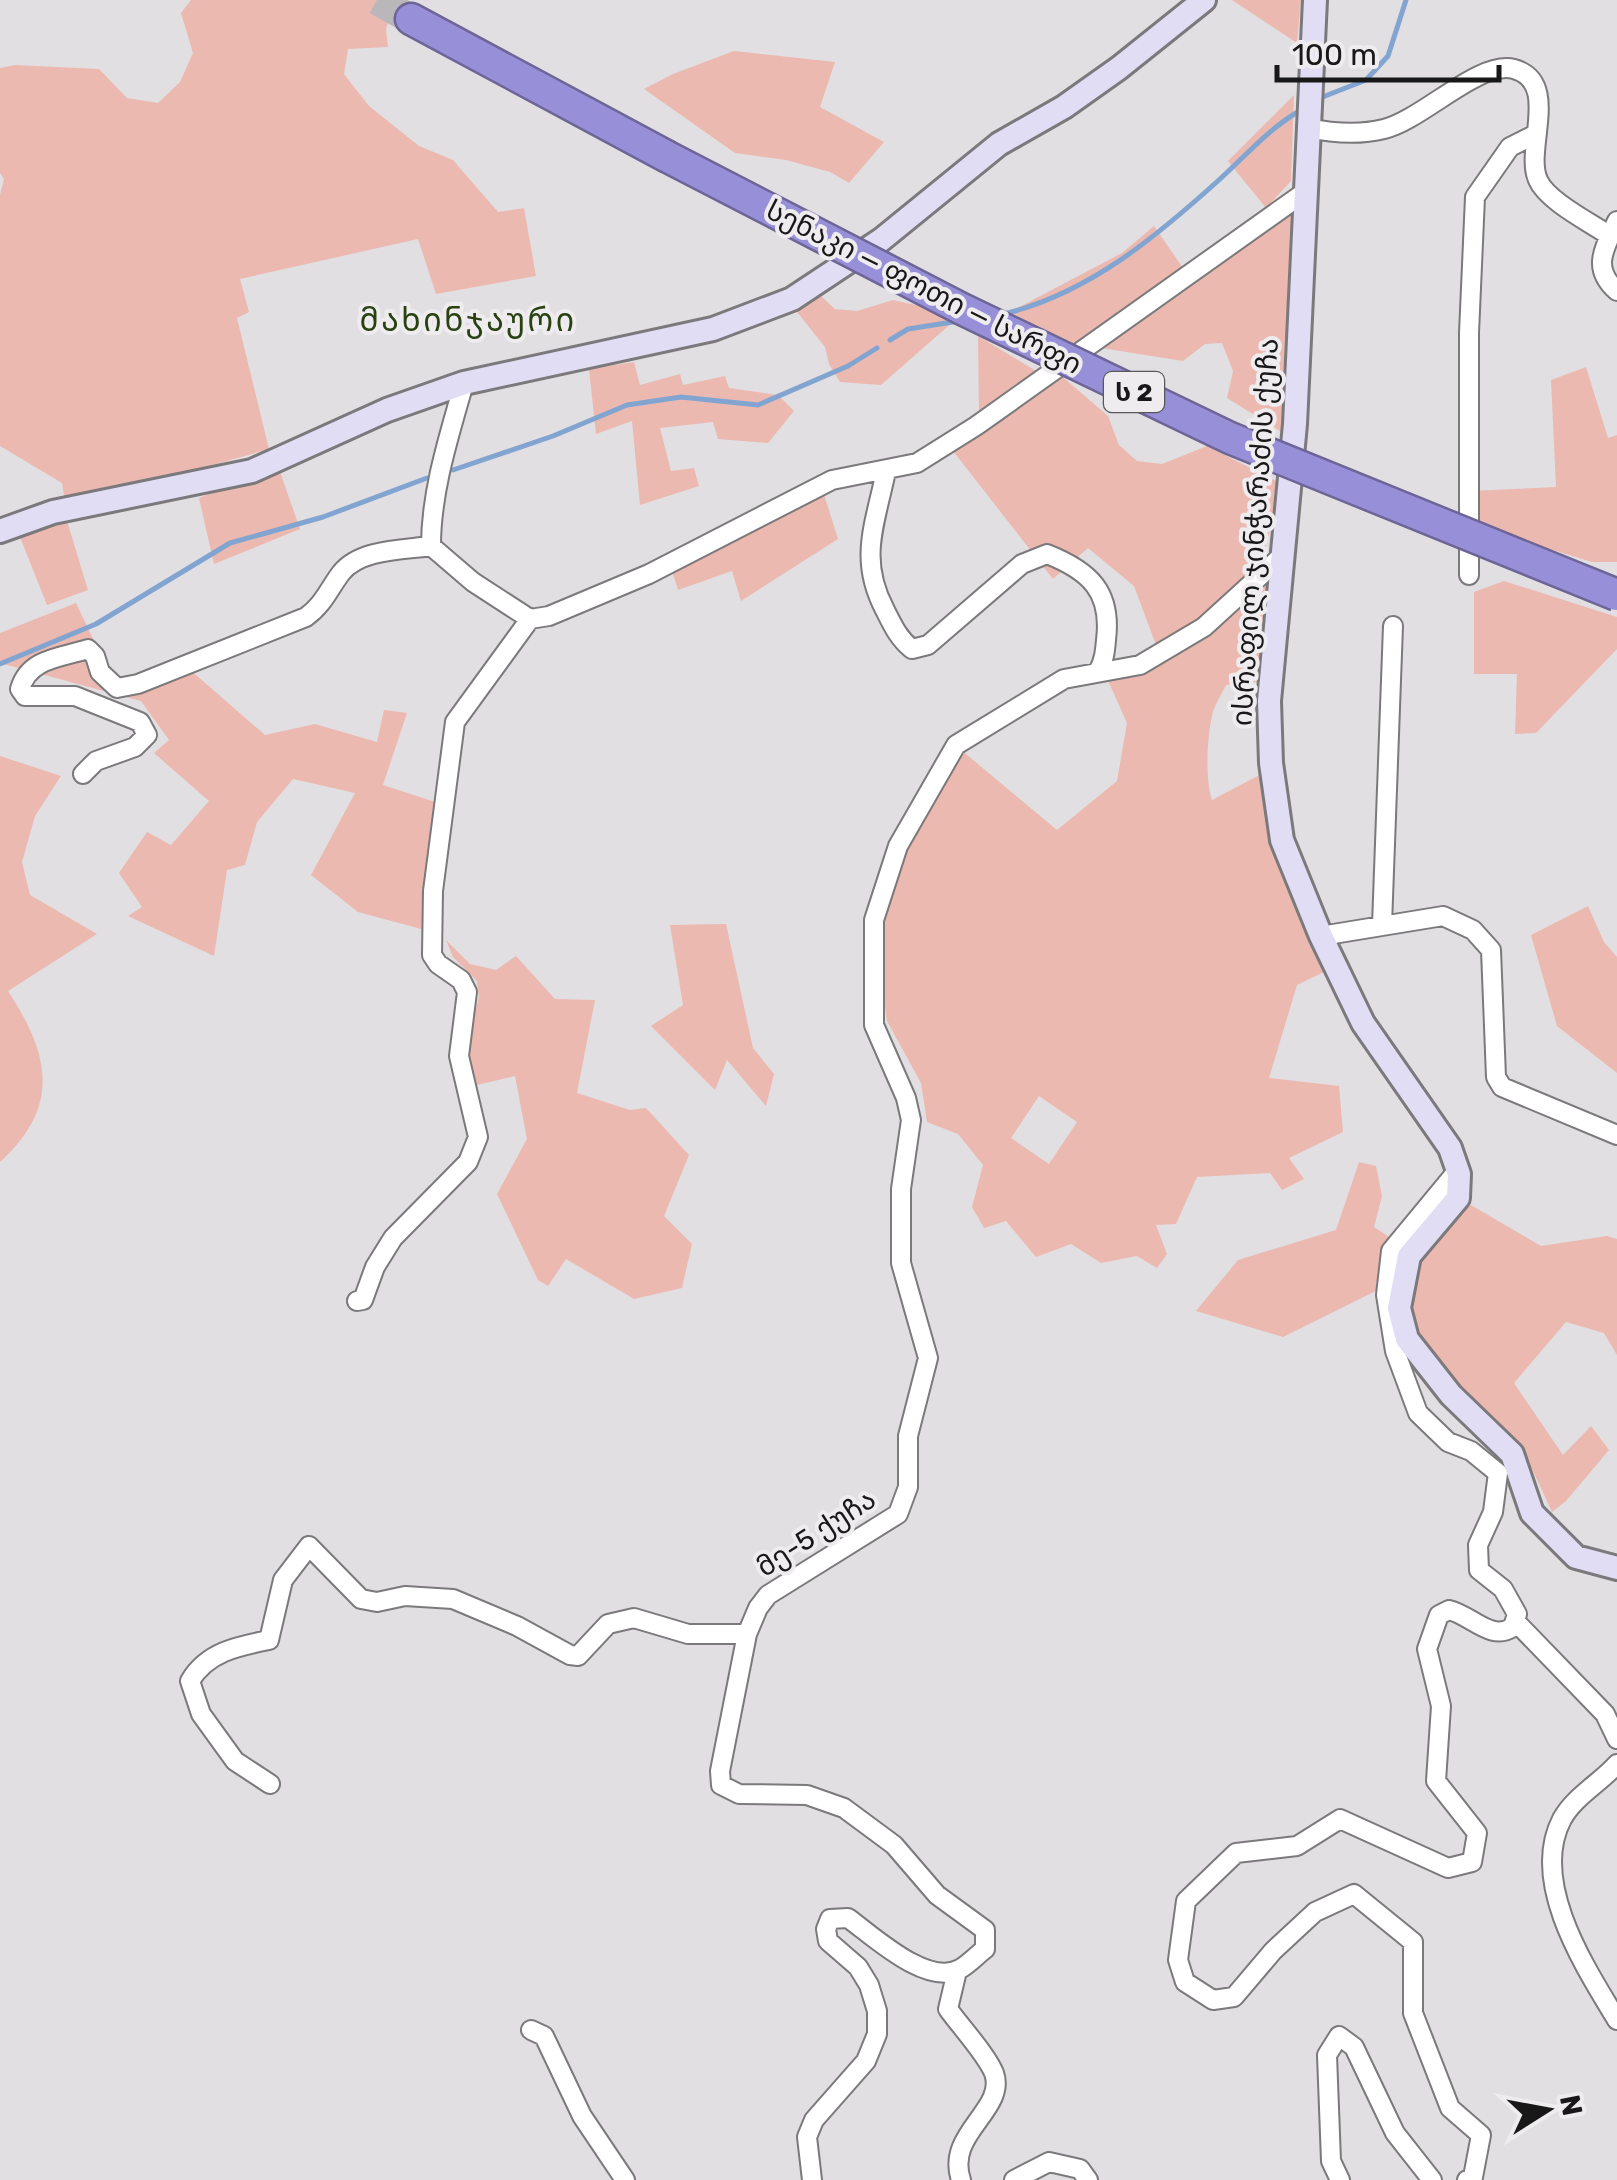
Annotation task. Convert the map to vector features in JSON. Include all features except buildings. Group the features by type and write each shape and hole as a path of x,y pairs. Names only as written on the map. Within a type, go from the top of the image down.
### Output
{"highway":[{"name":"სენაკი — ფოთი — სარფი","path":"411,18 962,310 1230,438 1617,595"}],"street":[{"path":"0,531 52,512 252,472 387,410 464,383 713,329 792,299 881,240 998,144 1064,107 1119,68 1204,0"},
{"name":"ისრაფილ ჯინჭარაძის ქუჩა","path":"1316,0 1295,424 1269,700 1271,762 1282,840 1321,936 1363,1023 1450,1148 1460,1174"},
{"path":"1308,128 1330,132 1385,129 1416,116 1485,73 1502,67 1520,71 1530,80 1538,98 1534,169 1539,184 1549,194 1614,229 1600,266 1605,280 1617,291"},
{"path":"1468,575 1469,334 1475,197 1510,147 1536,134"},
{"path":"357,1301 363,1300 375,1267 393,1238 468,1162 478,1138 459,1056 467,992 461,980 432,955 433,890 455,722 530,620 550,616 649,574 832,480 917,463 976,426 1305,192"},
{"path":"464,383 439,477 431,546 473,582 530,620"},
{"path":"886,471 870,556 870,579 901,640 912,650 928,645 1022,564 1048,554 1063,560 1098,586 1108,607 1103,663 1098,672"},
{"path":"83,774 96,760 135,747 147,735 140,722 75,696 25,696 20,689 24,674 42,662 88,649 100,672 116,688 138,684 306,617 317,609 342,572 367,556 431,546"},
{"name":"მე-5 ქუჩა","path":"957,1971 985,1949 985,1930 937,1895 894,1844 844,1808 806,1795 739,1794 721,1785 720,1771 747,1634 758,1608 768,1595 898,1514 908,1488 908,1436 928,1358 901,1263 901,1189 911,1120 906,1098 874,1024 874,920 898,846 956,746 1064,680 1140,665 1204,626 1284,554"},
{"path":"1382,926 1393,626"},
{"path":"1321,936 1442,916 1473,930 1491,950 1496,1077 1502,1087 1617,1135"},
{"path":"1467,2180 1474,2177 1480,2135 1450,2108 1413,2012 1413,1942 1354,1894 1315,1912 1273,1951 1234,1997 1212,2000 1185,1982 1178,1960 1186,1901 1236,1852 1297,1846 1340,1819 1448,1868 1472,1862 1477,1832 1436,1780 1441,1706 1428,1649 1439,1615 1449,1610 1462,1613 1491,1632 1505,1633 1513,1628 1517,1614 1504,1589 1479,1570 1478,1545 1493,1512 1498,1473 1471,1451 1448,1442 1418,1413 1395,1351 1386,1295 1391,1250 1453,1176 1460,1174 1458,1198 1409,1256 1400,1308 1408,1339 1452,1395 1512,1454 1532,1512 1576,1556 1617,1568"},
{"path":"270,1784 235,1761 201,1714 190,1681 198,1667 214,1656 269,1640 283,1580 308,1546 361,1599 453,1599 517,1626 570,1655 578,1656 587,1650 608,1624 634,1618 688,1634 747,1634"},
{"path":"1515,1621 1605,1714 1617,1739"},
{"path":"1617,1764 1564,1816 1555,1836 1553,1873 1563,1918 1579,1956 1617,2020"},
{"path":"812,2180 808,2136 814,2120 866,2061 877,2034 877,2011 869,1985 858,1968 828,1942 826,1929 830,1919 848,1918 921,1968 957,1971 948,2009 994,2075 994,2090 984,2114 960,2146 956,2166 961,2180"},
{"path":"531,2030 544,2036 582,2116 626,2180"},
{"path":"1340,2180 1331,2160 1327,2056 1339,2036 1354,2047 1394,2133 1432,2180"},
{"path":"1014,2180 1049,2162 1080,2168 1088,2180"}],"shaded area":[{"path":"191,0 396,0 386,29 388,47 348,49 344,74 369,106 419,146 453,160 498,212 524,208 536,276 436,294 418,239 240,279 249,312 237,318 269,449 122,491 65,502 62,483 0,446 0,195 4,179 0,173 0,68 15,65 99,69 127,98 158,103 180,82 193,53 181,13"},
{"path":"1232,0 1301,0 1297,43"},
{"path":"734,51 835,62 820,107 884,142 849,183 830,172 786,160 735,153 644,89"},
{"path":"1294,95 1291,181 1266,208 1228,161"},
{"path":"1298,204 1285,434 1227,398 1233,371 1222,343 1205,344 1183,361 1095,347"},
{"path":"1154,226 1183,268 1076,347 1010,312 1122,253"},
{"path":"820,295 835,309 857,311 893,300 938,310 954,321 881,385 840,382 829,364 825,347 793,307"},
{"path":"978,336 1038,372 979,414"},
{"path":"634,362 640,385 680,374 683,385 725,376 729,388 778,395 794,411 768,443 718,439 713,422 660,428 671,471 694,468 699,486 640,505 632,421 596,434 589,369"},
{"path":"1586,367 1608,438 1617,435 1617,562 1592,562 1497,533 1469,532 1469,491 1556,487 1551,380"},
{"path":"1058,373 1108,416 1119,445 1137,461 1162,464 1207,446 1278,482 1267,542 1253,573 1214,608 1156,645 1134,586 1088,548 1053,579 953,451"},
{"path":"278,466 300,529 214,564 199,498"},
{"path":"823,491 838,539 741,601 732,571 678,590 672,571"},
{"path":"67,521 88,590 47,605 20,537"},
{"path":"1276,569 1265,681 1226,685 1210,725 1208,782 1212,800 1267,771 1330,969 1297,985 1269,1078 1339,1086 1343,1132 1289,1158 1304,1179 1282,1190 1270,1173 1197,1177 1176,1224 1156,1225 1167,1254 1157,1268 1137,1256 1101,1263 1071,1244 1036,1257 1006,1221 984,1228 972,1207 983,1165 958,1134 927,1122 921,1083 887,1021 874,920 902,848 960,749 1057,830 1117,781 1127,723 1106,676 1147,670","holes":["1039,1096 1077,1122 1049,1164 1011,1138"]},
{"path":"1504,581 1617,617 1617,649 1536,733 1515,734 1517,674 1474,674 1474,592"},
{"path":"76,603 114,683 188,668 265,735 315,724 377,742 384,710 407,713 383,785 438,803 425,930 358,912 311,875 355,793 293,779 257,822 245,865 227,870 214,956 128,916 142,907 119,873 147,832 171,845 209,801 154,753 169,740 141,701 0,663 0,633"},
{"path":"0,756 61,776 35,816 22,862 30,895 97,934 8,991 33,1037 43,1080 33,1121 0,1162"},
{"path":"1588,906 1604,942 1617,957 1617,1073 1557,1026 1531,935"},
{"path":"726,924 753,1048 774,1074 766,1106 727,1060 715,1090 651,1026 683,1005 670,925"},
{"path":"446,940 470,964 496,970 516,956 555,999 595,1000 577,1093 630,1110 646,1108 689,1155 664,1216 692,1244 682,1288 634,1299 566,1259 548,1286 538,1280 497,1194 527,1139 515,1076 468,1087 463,1055 479,997 477,981 453,957"},
{"path":"1359,1162 1376,1166 1382,1196 1374,1227 1406,1248 1396,1281 1283,1337 1196,1311 1238,1260 1336,1230"},
{"path":"1464,1201 1541,1246 1607,1236 1617,1239 1617,1355 1604,1333 1566,1322 1514,1383 1563,1455 1591,1426 1609,1450 1552,1512 1520,1443 1459,1391 1412,1333 1406,1305 1414,1260"}],"waterway":[{"path":"1320,98 1366,80 1388,56 1406,0"},
{"path":"1004,314 1065,292 1120,260 1171,222 1296,113"},
{"path":"890,340 908,329 959,321"},
{"path":"453,470 553,436 627,405 681,397 758,405 848,366 877,348"},
{"path":"0,664 96,624 230,543 323,517 427,478"}],"tunnel":[{"path":"377,0 411,19"}],"district":[{"name":"მახინჯაური","path":"468,320"}]}
